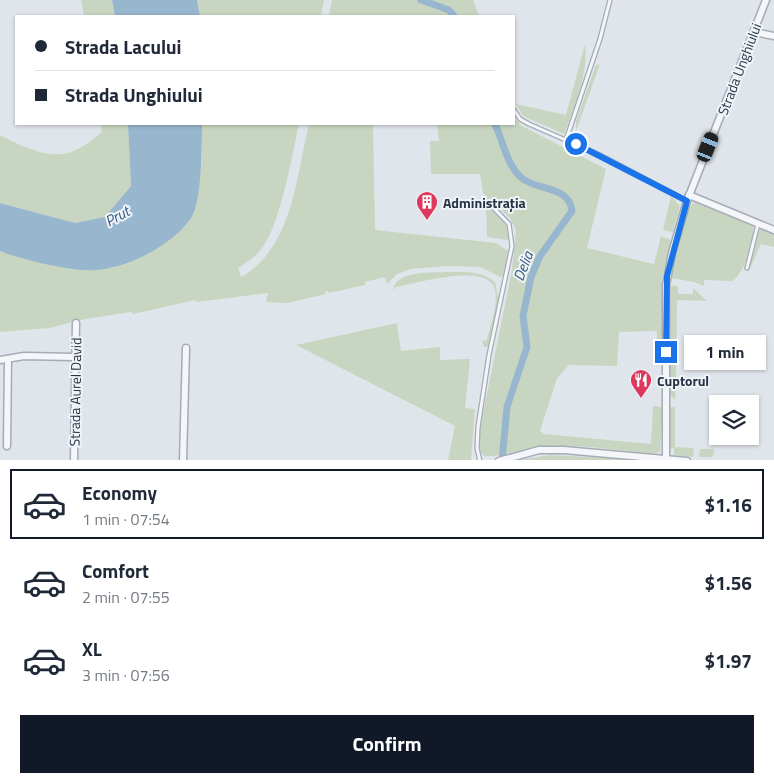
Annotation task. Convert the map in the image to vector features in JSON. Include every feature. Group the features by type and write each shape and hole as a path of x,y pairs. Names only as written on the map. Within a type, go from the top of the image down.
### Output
{"street":[{"name":"Strada Unghiului","path":"666,460 666,285 672,253 688,198 766,0"},
{"path":"754,32 774,36"},
{"path":"688,198 774,230"},
{"name":"Strada Aurel David","path":"74,460 76,323"},
{"path":"183,460 186,348"},
{"path":"0,360 24,356 75,357"},
{"path":"7,446 8,359"},
{"path":"500,460 539,450 564,450 666,460 688,460"}],"lane":[{"path":"566,140 594,58 610,0"},
{"path":"515,112 520,119 529,124 688,198"},
{"path":"480,460 477,448 478,426 512,246 508,224 487,201"},
{"path":"747,268 758,223"}],"green space":[{"path":"81,0 112,0 115,15 84,15"},
{"path":"197,0 324,0 321,15 200,15"},
{"path":"332,0 473,0 479,15 329,15"},
{"path":"585,44 586,55 583,79 564,134 523,116 516,104 566,115"},
{"path":"600,64 576,131 576,121 596,65"},
{"path":"515,119 522,126 606,169 587,248 654,264 661,236 671,240 662,277 663,361 656,361 657,331 619,332 617,366 569,365 557,378 540,431 544,434 651,444 653,406 663,407 660,452 652,454 561,446 532,448 491,456 484,456 480,451 480,428 512,270 516,230 510,218 483,193 480,174 431,174 430,141 439,141 437,125 515,125"},
{"path":"101,125 128,125 131,186 105,218 75,223 0,203 0,135 27,148 57,154 76,150 102,132"},
{"path":"202,125 299,125 276,220 262,249 238,268 241,277 258,264 272,248 282,229 290,209 309,125 373,125 375,230 496,243 508,251 503,276 500,277 481,267 448,266 411,269 397,274 387,284 385,277 365,282 365,285 329,293 325,291 326,294 287,303 266,302 268,293 197,302 195,300 133,314 131,312 80,320 50,328 0,332 0,251 112,268 147,254 167,241 197,197 202,159"},
{"path":"671,196 680,206 673,232 663,230"},
{"path":"695,201 753,223 753,238 749,254 738,276 733,281 704,280 704,286 694,282 671,278 686,212"},
{"path":"486,204 506,225 510,238 507,240 487,237"},
{"path":"760,228 774,234 774,247 761,244 750,268 749,264"},
{"path":"466,272 484,275 495,282 499,301 488,347 484,347 482,341 487,340 494,313 496,293 488,280 477,276 449,276 396,287 393,290 400,279 407,276"},
{"path":"673,285 678,287 678,294 693,294 693,288 707,301 677,300 676,378 670,378 671,287"},
{"path":"397,323 401,351 440,347 440,360 470,359 465,408 475,409 471,460 448,460 455,426 296,345"},
{"path":"676,382 675,400 669,394 670,384"},
{"path":"669,407 675,407 675,447 694,448 693,457 674,455 674,448 669,449"},
{"path":"700,449 714,449 713,457 699,457"},
{"path":"550,455 627,459 627,460 519,460"}],"water":[{"path":"112,0 197,0 200,15 115,15"},
{"name":"Prut","path":"128,125 202,125 201,172 195,210 183,228 162,245 136,260 97,270 48,265 0,251 0,203 75,223 105,217 131,186"}],"waterway":[{"name":"Delia","path":"421,0 449,10 453,15"},
{"name":"Delia","path":"495,125 509,161 518,174 530,183 560,193 570,203 572,211 540,256 531,277 523,316 527,347 507,407 502,460"}],"place":[{"name":"Administrația","path":"427,221"},
{"name":"Cuptorul","path":"641,399"}],"route":[{"path":"576,144 687,201 677,230 667,276 666,352"}]}
